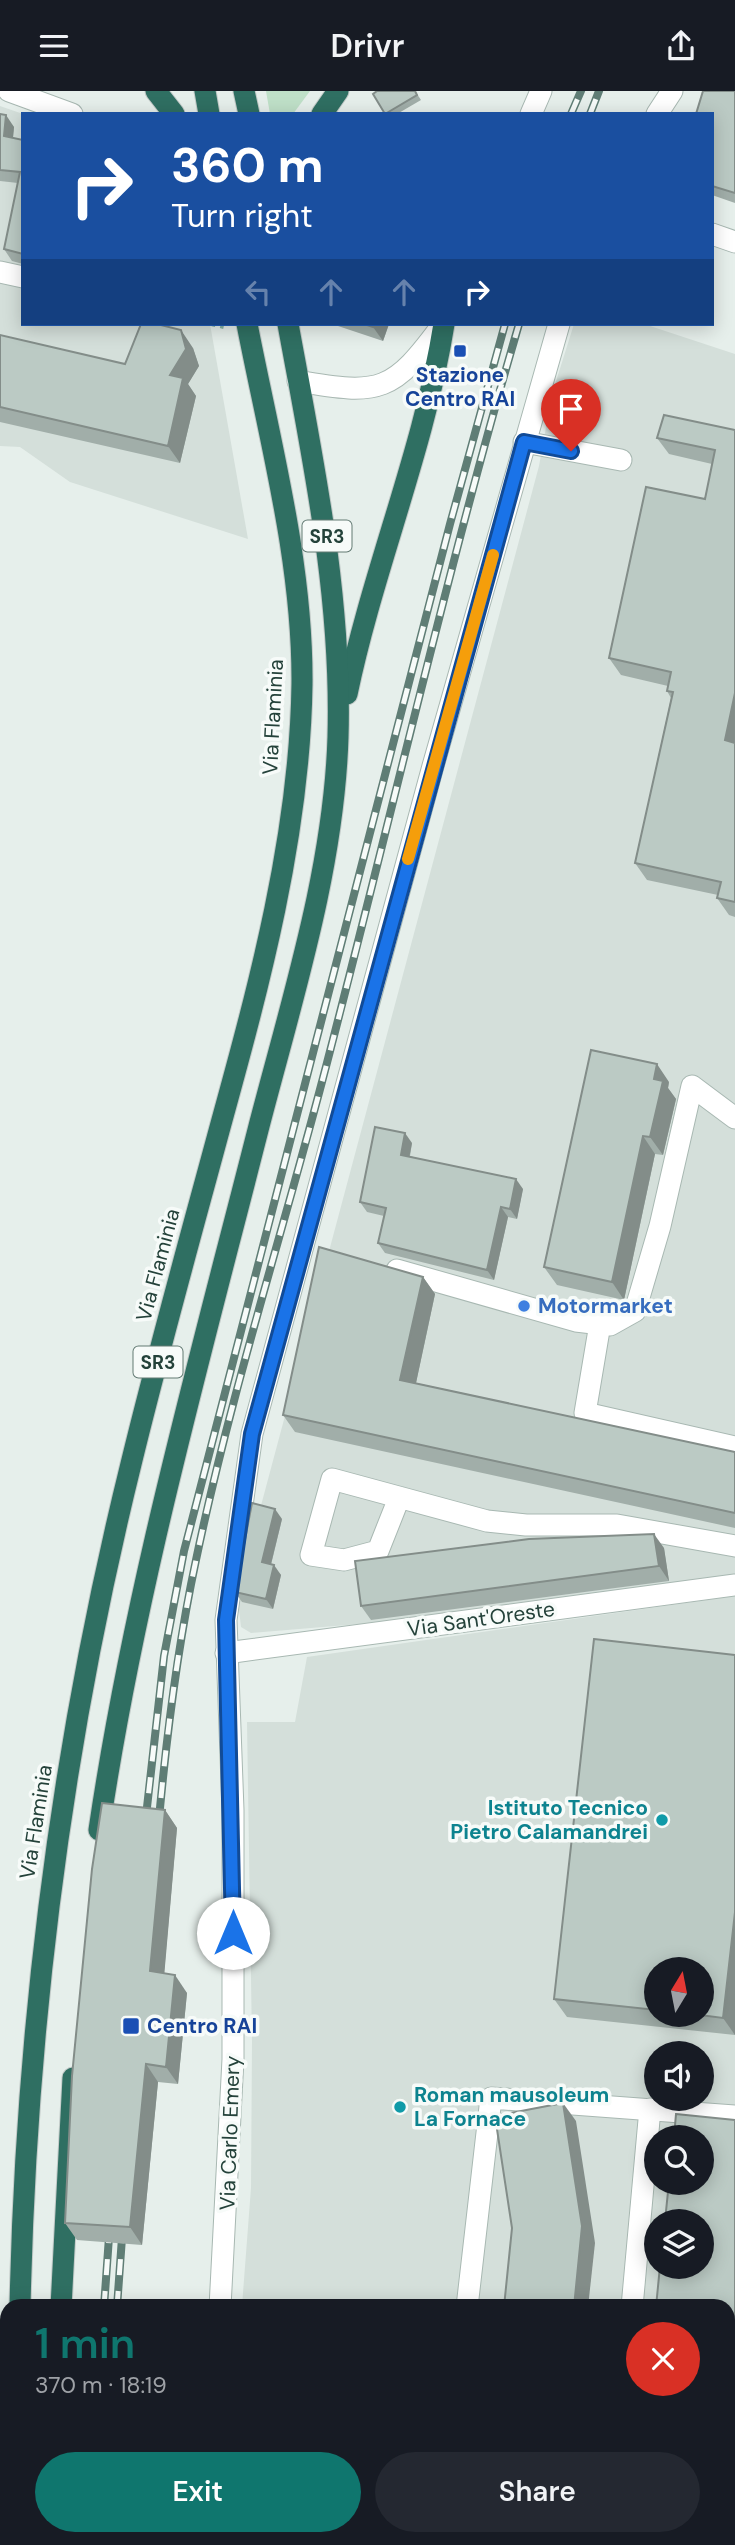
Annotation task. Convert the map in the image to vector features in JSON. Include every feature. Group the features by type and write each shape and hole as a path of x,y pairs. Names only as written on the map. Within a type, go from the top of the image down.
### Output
{"highway":[{"path":"156,91 172,112"},
{"path":"205,91 209,112"},
{"path":"244,91 248,112"},
{"path":"323,112 338,91"},
{"name":"Via Flaminia","path":"20,2299 29,2119 41,1982 52,1878 85,1674 131,1465 248,1027 281,869 294,779 302,689 299,612 247,326"},
{"path":"338,737 368,606 431,393 443,326"},
{"name":"SR3","path":"97,1848 124,1677 148,1565 310,926 330,815 338,737 338,666 332,575 290,328"},
{"path":"61,2299 75,2060"}],"street":[{"path":"9,91 67,112"},
{"path":"532,112 541,91"},
{"path":"658,112 672,91"},
{"path":"714,234 735,242"},
{"path":"0,272 21,277"},
{"path":"298,381 343,389 383,386 410,368 442,326"},
{"name":"Via Carlo Emery","path":"220,2299 233,2059 233,1810 226,1620 252,1434 524,442 558,326"},
{"path":"524,442 621,460"},
{"path":"382,1265 576,1321 610,1325 635,1311 660,1226 692,1086 735,1118"},
{"path":"304,1243 330,1251"},
{"path":"600,1324 585,1413 735,1447"},
{"path":"399,1498 378,1551 344,1560 311,1555 332,1479 487,1521 526,1525 618,1525 735,1546"},
{"name":"Via Sant'Oreste","path":"226,1653 735,1585"},
{"path":"468,2299 491,2098 644,2109"},
{"path":"633,2299 650,2111"},
{"path":"674,2111 735,2116"}],"shaded area":[{"path":"0,106 21,113 21,326 210,326 248,539 70,482 20,447 0,446"},
{"path":"573,326 650,326 735,354 735,1576 371,1623 251,1633 241,1627 238,1601 259,1513 539,466 552,394"},
{"path":"735,1596 735,2299 243,2299 251,2188 252,2041 247,1722 295,1722 307,1657"}],"green space":[{"path":"266,91 310,91 294,112 270,112"}],"building":[{"path":"377,91 415,91 417,95 384,112 373,94"},
{"path":"703,91 735,91 735,193 714,187 714,112 697,112"},
{"path":"0,114 6,115 4,136 21,140 21,253 4,249 20,172 0,170"},
{"path":"140,326 165,326 181,330 186,349 170,375 183,378 168,446 0,407 0,335 125,364"},
{"path":"664,415 735,430 735,693 725,740 735,743 735,902 717,898 721,882 635,863 673,692 667,691 671,672 609,658 646,487 705,499 715,450 657,438"},
{"path":"591,1050 657,1064 654,1079 663,1081 650,1137 643,1136 612,1282 544,1267"},
{"path":"375,1127 405,1133 401,1155 516,1179 510,1209 501,1207 487,1270 378,1243 386,1208 360,1202"},
{"path":"319,1247 423,1277 400,1380 735,1452 735,1513 283,1415"},
{"path":"252,1503 275,1509 262,1562 274,1565 266,1599 235,1592"},
{"path":"654,1534 659,1566 361,1606 355,1561 529,1539"},
{"name":"Istituto Tecnico Pietro Calamandrei","path":"594,1639 735,1655 735,1912 723,2018 714,2017 714,1957 644,1957 644,2009 554,1999"},
{"path":"102,1803 165,1810 150,1971 175,1975 166,2067 146,2064 130,2227 65,2223 72,2076 92,1869"},
{"path":"563,2103 582,2226 575,2299 505,2299 512,2228 495,2116"},
{"path":"676,2114 735,2120 735,2299 657,2299 659,2279 714,2279 714,2209 666,2209 668,2195 714,2195 714,2125 675,2125"}],"railway":[{"path":"572,112 581,91"},
{"path":"591,112 599,91"},
{"path":"145,1825 164,1656 184,1551 450,524 504,326"},
{"path":"158,1830 178,1661 209,1499 323,1078 442,606 518,326"},
{"path":"105,2299 110,2223"},
{"path":"118,2299 123,2224"}],"slow traffic":[{"path":"408,859 493,555"}],"place":[{"name":"Stazione Centro RAI","path":"460,351"},
{"name":"Motormarket","path":"524,1306"},
{"name":"Istituto Tecnico Pietro Calamandrei","path":"662,1820"},
{"name":"Centro RAI","path":"131,2026"},
{"name":"Roman mausoleum La Fornace","path":"400,2107"}],"route":[{"path":"233,1933 233,1810 226,1620 252,1434 524,442 571,451"}]}
